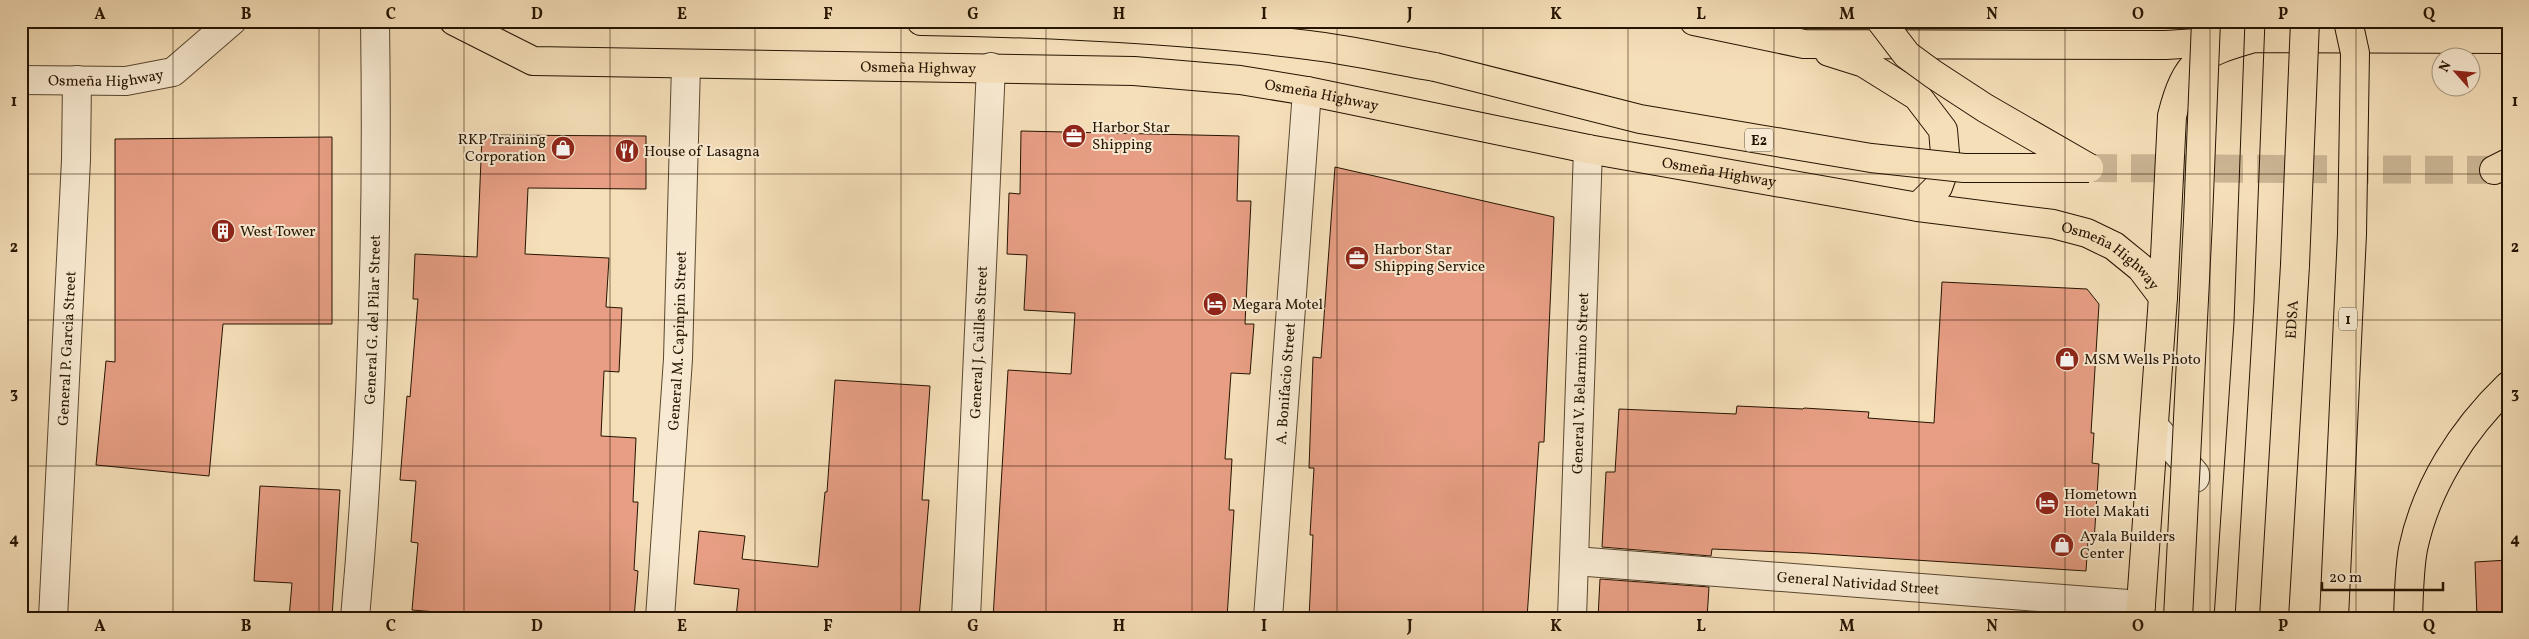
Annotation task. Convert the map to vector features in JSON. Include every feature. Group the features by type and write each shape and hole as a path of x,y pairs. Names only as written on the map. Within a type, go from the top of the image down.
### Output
{"main road":[{"name":"Osmeña Highway","path":"454,21 533,61 1134,70 1240,80 1307,91 1588,149 1918,207 2053,224 2087,233 2114,246 2141,268 2163,297"},
{"name":"E2","path":"921,21 979,22 1178,33 1309,45 1435,67 1640,119 1871,158 1964,168 2089,168 1985,108 1933,74 1907,54 1881,21"},
{"path":"1694,21 1804,44 1864,63 1917,96 1943,130 1946,165 1938,187 1918,207"},
{"path":"2178,618 2206,21"},
{"name":"EDSA","path":"2274,618 2294,275 2305,21"},
{"name":"1","path":"2334,618 2352,224 2355,53 2348,21"},
{"path":"1804,44 2166,45 2254,38 2508,39"},
{"path":"2140,611 2155,427 2172,116 2178,90 2192,67 2214,50 2254,38"},
{"path":"2408,618 2413,551 2431,491 2449,460 2475,424 2508,386"}],"street":[{"name":"Osmeña Highway","path":"21,80 126,80 173,72 232,21"},
{"name":"General G. del Pilar Street","path":"355,618 361,550 372,312 376,114 375,21"},
{"name":"General M. Capinpin Street","path":"660,618 678,359 686,64"},
{"name":"General J. Cailles Street","path":"966,618 991,67"},
{"name":"General P. Garcia Street","path":"53,618 76,160 77,80"},
{"name":"A. Bonifacio Street","path":"1268,618 1299,165 1307,91"},
{"name":"General V. Belarmino Street","path":"1572,618 1588,149"},
{"path":"2155,427 2195,474 2184,618"},
{"name":"General Natividad Street","path":"1575,561 2140,611"}],"building":[{"path":"1021,131 1239,136 1237,201 1251,201 1245,324 1254,324 1250,374 1231,373 1225,459 1232,459 1229,510 1234,510 1227,618 993,618 1008,370 1071,374 1075,313 1024,310 1027,255 1007,254 1009,193 1020,194"},
{"path":"482,135 646,136 646,189 528,188 525,254 609,258 606,307 622,308 619,372 604,371 601,436 636,438 633,502 638,502 634,570 638,571 634,618 563,618 497,612 497,617 412,610 418,543 411,542 416,481 400,480 407,396 410,397 418,299 413,299 415,254 477,257"},
{"name":"West Tower","path":"332,137 332,324 223,324 209,476 96,465 106,361 115,362 115,139"},
{"path":"1335,167 1554,217 1544,442 1539,442 1527,618 1309,618 1313,535 1310,535 1314,468 1309,468 1313,357 1321,358"},
{"path":"1942,282 2087,289 2099,304 2091,433 2094,433 2092,463 2099,464 2094,542 2088,541 2086,571 1806,553 1712,549 1711,556 1602,547 1606,472 1615,472 1619,409 1736,414 1737,406 1804,408 1869,412 1868,418 1934,423"},
{"path":"835,380 930,386 922,500 929,500 919,618 736,618 739,589 694,584 699,531 745,536 742,559 818,567 825,492 827,492"},
{"path":"260,486 340,490 332,618 289,618 292,583 254,581"},
{"path":"2508,560 2508,618 2477,618 2475,562"},
{"path":"1600,579 1709,587 1707,618 1598,618"}],"tunnel":[{"path":"2089,168 2494,170"}],"tram line":[{"path":"2214,618 2234,322 2245,21"},
{"path":"2235,618 2254,302 2265,21"}],"place":[{"name":"Harbor Star Shipping","path":"1074,136"},
{"name":"RKP Training Corporation","path":"563,148"},
{"name":"House of Lasagna","path":"627,151"},
{"name":"West Tower","path":"223,231"},
{"name":"Harbor Star Shipping Service","path":"1357,258"},
{"name":"Megara Motel","path":"1215,304"},
{"name":"MSM Wells Photo","path":"2067,359"},
{"name":"Hometown Hotel Makati","path":"2047,503"},
{"name":"Ayala Builders Center","path":"2062,545"}]}
